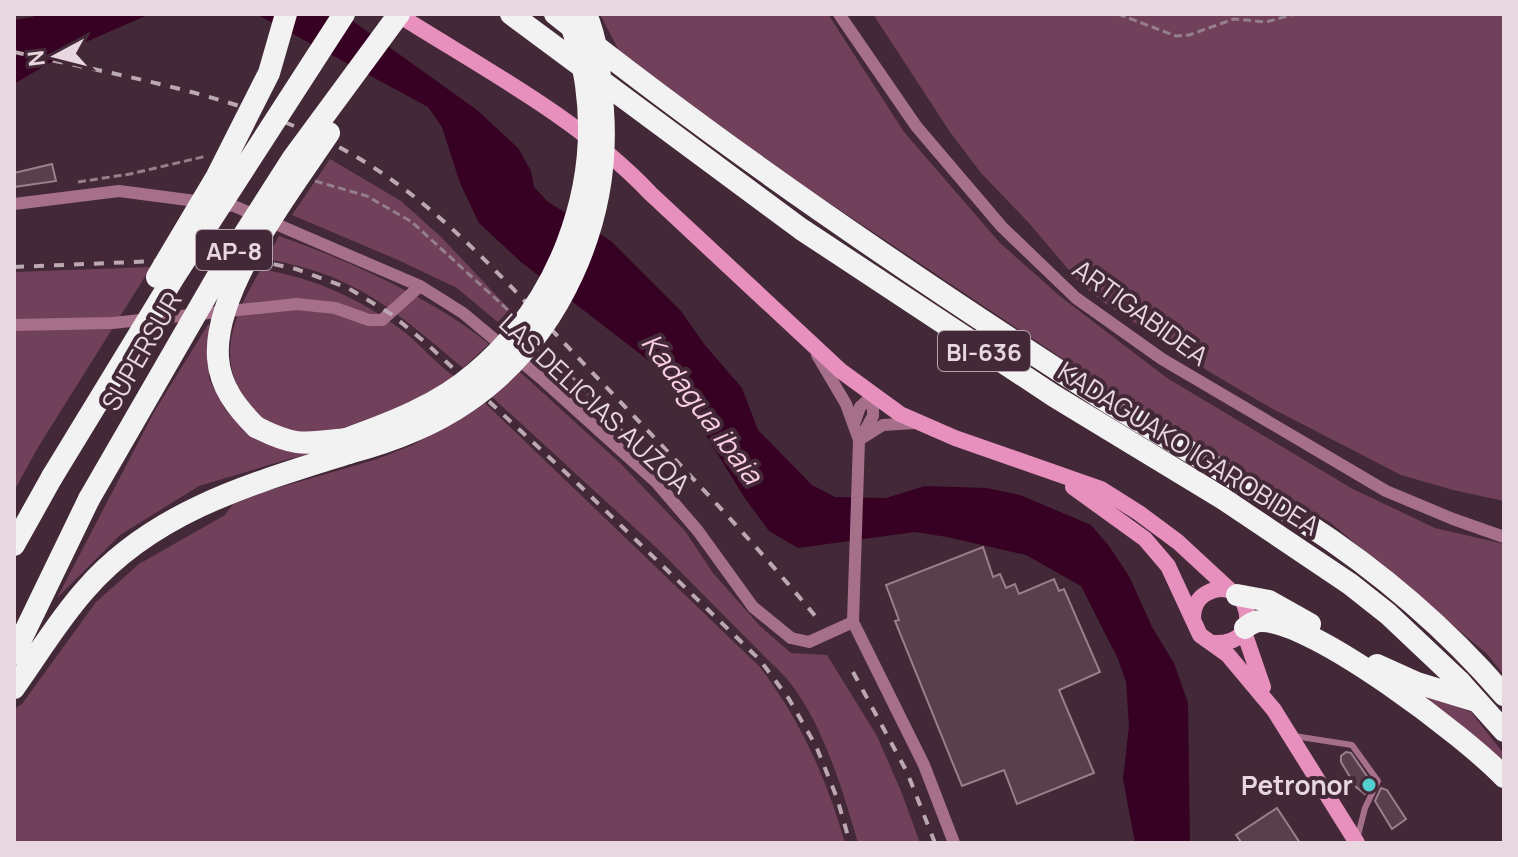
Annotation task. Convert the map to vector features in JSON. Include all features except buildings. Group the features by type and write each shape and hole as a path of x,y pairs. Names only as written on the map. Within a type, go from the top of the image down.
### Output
{"highway":[{"path":"56,470 87,396 239,135 269,73 286,14"},
{"name":"SUPERSUR","path":"14,545 174,277 344,14"},
{"name":"SUPERSUR","path":"14,654 89,499 220,272 293,158 398,14"},
{"name":"KADAGUAKO IGAROBIDEA","path":"511,14 801,229 995,358 1222,498 1350,584 1388,614 1460,682 1504,731"},
{"name":"KADAGUAKO IGAROBIDEA","path":"555,14 740,155 933,289 1101,398 1307,524 1419,609 1498,688"},
{"path":"14,688 85,589 117,558 153,532 190,509 348,446 433,402 475,374 511,338 542,296 575,226 589,148 586,85 568,14"},
{"path":"354,76 329,133 256,245 231,295 220,332 218,359 225,386 240,411 256,427 284,441 348,446 397,438 467,402 505,369 538,334 557,305 585,249 599,195 604,126 597,53 586,14"},
{"path":"1234,593 1269,601 1388,671 1504,710"},
{"path":"1244,630 1253,622 1272,622 1316,640 1441,722 1484,756 1504,777"}],"street":[{"path":"398,14 573,126 623,164 651,194 841,371 900,414 1055,475 1101,489 1178,542 1247,608 1244,630 1258,677 1274,710"},
{"name":"ARTIGABIDEA","path":"839,14 916,126 1002,227 1076,298 1162,359 1386,491 1504,537"},
{"name":"LAS DELICIAS AUZOA","path":"14,204 119,191 234,206 420,286 463,313 656,482 698,531 753,607 791,638 809,642 853,622"},
{"path":"14,325 112,323 297,304 335,308 369,320 382,320 420,286"},
{"path":"801,333 836,383 860,439 853,622 924,765 954,843"},
{"path":"854,424 860,407 873,395"},
{"path":"860,439 873,416 873,395"},
{"path":"860,439 883,425 921,423"},
{"path":"1055,475 1145,539 1168,566 1200,635 1228,655 1252,680 1357,843"},
{"path":"1193,620 1196,603 1202,596 1216,589 1234,593"},
{"path":"1213,643 1232,641 1244,630"}],"lane":[{"path":"1290,736 1352,745 1378,781 1365,808 1357,843"}],"path":[{"path":"1118,14 1176,36 1189,35 1234,19 1266,22 1295,14"}],"shaded area":[{"path":"600,14 828,14 904,132 1000,243 1061,297 1167,378 1351,488 1435,528 1504,544 1504,675 1487,654 1331,523 1114,393 804,186 621,55"},
{"path":"873,14 1504,14 1504,501 1401,475 1273,409 1103,302 1078,281 981,173 950,132"},
{"path":"330,159 401,201 441,237 516,316 505,328 457,288 292,215"},
{"path":"279,236 332,256 416,296 489,344 463,368 394,312 350,285 298,266 266,259"},
{"path":"151,267 37,449 14,491 14,272"},
{"path":"261,269 299,278 353,299 403,331 454,376 402,406 347,427 300,433 267,422 244,399 230,358 239,312"},
{"path":"209,323 209,379 225,409 249,435 345,447 289,459 199,486 120,535 57,598 154,412"},
{"path":"520,372 620,463 685,531 713,573 760,626 791,653 827,655 877,736 920,843 858,843 825,745 814,721 787,679 661,552 491,396"},
{"path":"485,403 760,667 811,750 845,843 14,843 14,709 22,704 96,602 139,564 225,515 236,500 374,460 413,445"},
{"path":"1391,679 1471,712 1504,754 1504,767"}],"water":[{"path":"35,14 150,14 81,44 14,84 14,20"},
{"name":"Kadagua ibaia","path":"256,14 343,14 477,110 518,148 531,171 534,187 548,202 611,241 681,311 704,344 742,388 758,430 812,485 835,497 886,498 925,486 987,488 1020,495 1091,525 1129,576 1152,627 1174,663 1188,703 1190,843 1135,843 1123,779 1129,726 1126,682 1118,659 1081,586 1026,555 947,537 915,532 798,548 769,531 744,497 670,377 521,262 479,223 460,183 442,127 428,107"}],"railway":[{"path":"14,52 177,88 257,112 333,144 405,189 499,275 704,490 816,617"},
{"path":"14,267 206,259 273,264 348,288 391,314 578,484 760,660 789,699 816,746 837,798 850,843"},
{"path":"853,672 907,772 935,843"}],"place":[{"name":"Petronor","path":"1369,785"}]}
